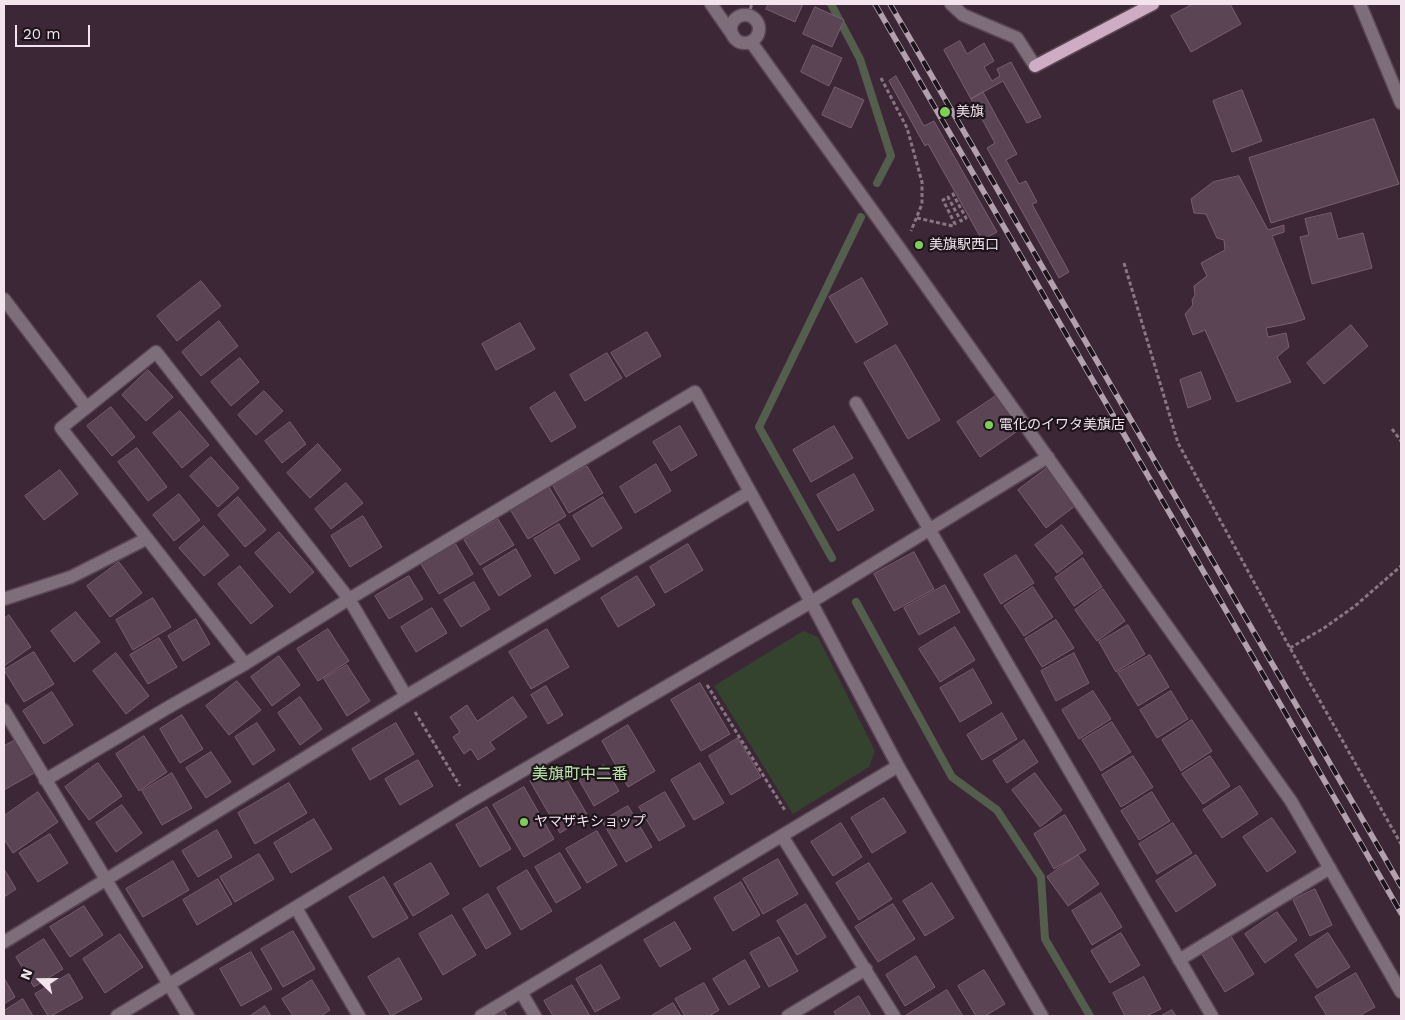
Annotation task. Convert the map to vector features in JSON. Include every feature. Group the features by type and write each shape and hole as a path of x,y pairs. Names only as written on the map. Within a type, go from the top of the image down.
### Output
{"main road":[{"path":"1035,66 1153,4"}],"street":[{"path":"711,4 734,36 742,42 751,42 757,36 759,27 750,10 735,19 732,28 734,36"},
{"path":"951,4 963,15 1017,38 1035,66"},
{"path":"1360,4 1401,103"},
{"path":"751,42 1048,457 1290,801 1401,992"},
{"path":"4,299 86,407"},
{"path":"245,664 61,428 156,352 349,599 406,696"},
{"path":"45,780 245,664 349,599 695,392 812,602 898,766 1042,1016"},
{"path":"856,403 928,531 1212,1016"},
{"path":"117,1016 469,802 812,602 1048,457"},
{"path":"4,942 406,696 750,492"},
{"path":"4,599 71,577 146,539"},
{"path":"4,710 188,1016"},
{"path":"481,1016 898,766"},
{"path":"782,836 894,1016"},
{"path":"1179,960 1330,868"},
{"path":"296,908 359,1016"},
{"path":"788,1016 866,970"},
{"path":"521,992 535,1016"}],"path":[{"path":"881,78 907,128 920,173 923,199 917,218 953,226 955,224 943,200 948,197 961,220 966,218 953,194 956,193"},
{"path":"1124,263 1178,443 1290,648 1401,844"},
{"path":"1392,429 1401,441"},
{"path":"1290,648 1324,628 1355,606 1401,566"},
{"path":"708,685 795,828"},
{"path":"406,696 469,802"}],"green space":[{"path":"803,631 818,637 875,751 869,767 793,814 714,686"}],"building":[{"path":"769,4 803,4 795,22 766,9"},
{"path":"1193,4 1230,4 1241,24 1191,52 1171,16"},
{"path":"815,7 844,20 832,47 803,34"},
{"path":"960,41 967,54 984,43 994,61 984,67 992,81 1000,76 997,69 1011,62 1041,117 1027,123 1003,81 971,99 944,50"},
{"path":"813,45 842,58 829,86 801,72"},
{"path":"896,76 924,126 934,121 997,232 982,240 928,144 925,146 889,81"},
{"path":"835,87 864,100 851,128 822,115"},
{"path":"1242,90 1262,141 1232,152 1213,101"},
{"path":"983,92 1017,154 1006,160 1019,184 1026,181 1037,202 1032,204 1069,272 1059,278 987,148 995,143 971,99"},
{"path":"1374,119 1399,184 1271,223 1249,158"},
{"path":"1239,176 1268,230 1284,225 1284,232 1272,236 1305,319 1266,328 1268,337 1286,333 1289,347 1277,357 1291,382 1237,402 1205,330 1193,335 1185,314 1193,305 1194,286 1207,276 1201,263 1225,250 1224,240 1217,238 1206,214 1194,213 1191,199 1213,182"},
{"path":"1331,213 1338,239 1363,233 1372,268 1312,284 1300,237 1309,235 1305,219"},
{"path":"862,278 888,324 856,343 829,297"},
{"path":"201,281 221,306 177,341 157,316"},
{"path":"219,321 238,346 201,376 182,352"},
{"path":"520,323 535,349 496,370 482,344"},
{"path":"1351,325 1368,346 1324,384 1307,363"},
{"path":"647,332 661,356 626,377 611,353"},
{"path":"896,345 940,420 908,439 864,363"},
{"path":"607,353 622,378 585,401 570,375"},
{"path":"240,358 259,382 231,406 211,382"},
{"path":"148,370 173,397 146,421 122,395"},
{"path":"1201,372 1211,399 1188,408 1180,380"},
{"path":"264,391 283,411 256,435 238,415"},
{"path":"555,392 576,427 551,442 530,408"},
{"name":"電化のイワタ美旗店","path":"999,394 1022,428 980,457 957,422"},
{"path":"111,407 135,437 112,456 87,426"},
{"path":"180,411 209,445 182,468 153,433"},
{"path":"290,422 306,444 282,463 265,441"},
{"path":"680,426 697,455 671,471 653,442"},
{"path":"834,426 853,458 811,482 793,450"},
{"path":"318,444 341,470 310,498 287,473"},
{"path":"137,448 167,487 148,501 118,462"},
{"path":"211,457 239,488 218,507 190,476"},
{"path":"656,464 671,491 635,513 620,487"},
{"path":"587,466 603,493 569,513 553,486"},
{"path":"1047,468 1075,506 1046,528 1018,490"},
{"path":"60,470 78,494 44,520 25,496"},
{"path":"854,474 874,510 838,531 817,495"},
{"path":"546,482 566,516 528,539 508,506"},
{"path":"346,483 363,503 331,529 315,509"},
{"path":"179,494 200,520 174,541 153,515"},
{"path":"238,497 266,530 245,547 218,515"},
{"path":"603,497 622,528 592,547 573,516"},
{"path":"363,516 382,547 350,567 331,536"},
{"path":"498,519 514,545 480,565 464,540"},
{"path":"559,524 580,559 555,574 534,539"},
{"path":"1062,525 1083,553 1057,573 1035,545"},
{"path":"204,526 229,555 204,576 179,548"},
{"path":"279,532 314,572 290,593 255,553"},
{"path":"455,543 473,574 439,594 421,564"},
{"path":"688,544 703,570 665,593 650,567"},
{"path":"516,549 531,576 499,596 483,569"},
{"path":"914,552 934,589 894,611 874,574"},
{"path":"1016,555 1034,583 1001,604 984,575"},
{"path":"1083,558 1102,587 1074,606 1055,578"},
{"path":"119,562 142,593 110,617 87,586"},
{"path":"240,566 273,606 251,624 218,584"},
{"path":"409,576 423,599 389,619 375,596"},
{"path":"637,576 655,605 618,627 601,598"},
{"path":"474,582 490,609 461,627 444,600"},
{"path":"945,585 960,612 919,635 904,608"},
{"path":"1033,587 1053,617 1024,636 1004,606"},
{"path":"1103,589 1125,621 1097,641 1075,610"},
{"path":"153,598 171,627 133,650 116,620"},
{"path":"432,608 447,633 416,652 401,627"},
{"path":"76,612 100,642 74,662 51,631"},
{"path":"9,615 31,647 4,666 4,619"},
{"path":"196,619 210,644 183,661 168,636"},
{"path":"1056,620 1074,648 1042,667 1025,639"},
{"path":"1128,625 1145,654 1116,672 1099,642"},
{"path":"955,627 975,660 940,682 919,649"},
{"path":"328,629 349,661 318,681 297,649"},
{"path":"547,629 569,667 531,689 509,652"},
{"path":"159,638 177,667 148,684 130,655"},
{"path":"34,652 54,684 24,702 4,670"},
{"path":"116,653 149,696 126,714 93,671"},
{"path":"1074,653 1089,683 1056,701 1041,671"},
{"path":"1150,655 1169,687 1138,706 1118,673"},
{"path":"279,656 300,685 272,706 251,677"},
{"path":"347,665 370,701 347,716 324,679"},
{"path":"973,669 992,703 960,722 940,688"},
{"path":"237,681 261,710 229,735 206,706"},
{"path":"700,683 730,734 701,751 671,700"},
{"path":"546,686 563,715 548,724 531,695"},
{"path":"1093,691 1111,719 1079,739 1062,710"},
{"path":"1171,691 1188,719 1157,738 1140,710"},
{"path":"52,692 73,725 44,744 23,711"},
{"path":"300,697 322,729 300,745 278,713"},
{"path":"513,697 527,717 490,742 495,749 478,760 471,749 464,754 453,737 460,732 450,717 467,705 477,721"},
{"path":"1002,713 1017,739 982,760 967,735"},
{"path":"182,715 203,749 180,763 160,729"},
{"path":"1192,720 1212,751 1181,771 1162,740"},
{"path":"1112,722 1131,752 1101,771 1082,740"},
{"path":"257,723 275,750 253,765 235,737"},
{"path":"396,723 414,754 370,780 352,749"},
{"path":"628,725 655,771 628,787 602,741"},
{"path":"144,736 167,772 139,791 116,754"},
{"path":"738,738 761,777 731,795 709,756"},
{"path":"18,739 36,772 4,790 4,746"},
{"path":"1024,740 1038,762 1007,783 993,761"},
{"path":"211,752 231,782 206,798 186,768"},
{"path":"1133,756 1153,787 1121,807 1102,775"},
{"path":"1210,756 1230,786 1203,804 1182,774"},
{"path":"418,760 433,786 400,805 385,779"},
{"path":"98,763 122,796 89,820 65,787"},
{"path":"700,763 724,803 694,820 671,780"},
{"path":"558,765 588,816 560,833 530,781"},
{"path":"604,765 619,791 594,806 579,780"},
{"path":"172,773 192,808 162,825 142,791"},
{"path":"1035,773 1062,810 1040,827 1012,790"},
{"path":"289,783 307,813 255,844 238,813"},
{"path":"1240,786 1258,814 1222,838 1203,810"},
{"name":"ヤマザキショップ","path":"524,787 554,839 524,857 493,805"},
{"path":"38,792 58,822 13,853 4,839 4,816"},
{"path":"665,792 685,826 659,841 639,807"},
{"path":"1152,792 1170,821 1139,840 1121,811"},
{"path":"884,798 906,832 872,853 851,818"},
{"path":"122,805 142,833 116,852 96,823"},
{"path":"628,806 652,847 626,862 602,821"},
{"path":"487,807 511,849 480,867 456,825"},
{"path":"1065,815 1086,850 1054,869 1034,834"},
{"path":"1272,818 1296,852 1267,872 1243,837"},
{"path":"314,819 332,849 291,873 274,843"},
{"path":"841,823 862,857 833,876 811,842"},
{"path":"1173,823 1192,853 1157,874 1139,844"},
{"path":"217,830 232,857 198,877 182,851"},
{"path":"597,831 617,865 587,883 566,849"},
{"path":"50,834 68,863 38,882 19,853"},
{"path":"560,853 581,888 556,903 535,867"},
{"path":"259,854 274,879 235,902 220,877"},
{"path":"1078,855 1099,884 1068,906 1047,877"},
{"path":"1196,855 1216,885 1176,912 1156,881"},
{"path":"778,859 798,894 763,914 743,879"},
{"path":"173,861 189,890 143,917 126,889"},
{"path":"431,863 449,894 413,916 394,884"},
{"path":"869,863 892,899 859,920 836,883"},
{"path":"4,869 16,889 4,897"},
{"path":"527,870 552,911 521,930 497,888"},
{"path":"384,877 408,918 373,938 349,897"},
{"path":"218,879 232,904 197,925 183,900"},
{"path":"741,882 760,915 733,931 714,898"},
{"path":"932,883 954,918 925,936 903,901"},
{"path":"1315,889 1332,925 1310,936 1293,900"},
{"path":"1101,893 1122,927 1092,945 1072,911"},
{"path":"488,894 511,934 486,949 463,909"},
{"path":"806,904 826,937 797,955 777,921"},
{"path":"893,904 915,939 878,962 855,927"},
{"path":"84,906 103,935 70,957 50,927"},
{"path":"1277,912 1297,940 1265,963 1245,934"},
{"path":"452,915 476,955 443,975 419,934"},
{"path":"675,922 691,949 660,967 644,940"},
{"path":"293,931 315,969 283,987 261,949"},
{"path":"1121,933 1140,965 1110,983 1091,951"},
{"path":"1229,933 1254,974 1225,992 1200,951"},
{"path":"1328,933 1350,967 1317,988 1295,955"},
{"path":"120,934 143,967 105,993 83,959"},
{"path":"779,937 798,971 769,987 750,953"},
{"path":"44,939 63,969 34,987 16,957"},
{"path":"251,952 272,989 241,1006 220,969"},
{"path":"916,956 935,987 905,1006 886,975"},
{"path":"399,958 422,999 391,1016 368,977"},
{"path":"745,960 760,987 729,1005 713,979"},
{"path":"601,965 620,998 595,1012 576,979"},
{"path":"984,970 1005,1004 985,1016 976,1016 958,986"},
{"path":"1356,973 1375,1007 1359,1016 1327,1016 1315,997"},
{"path":"69,974 83,998 48,1016 35,994"},
{"path":"1144,977 1161,1009 1146,1016 1125,1016 1113,993"},
{"path":"4,978 15,997 4,1004"},
{"path":"312,980 330,1010 321,1016 293,1016 282,999"},
{"path":"704,983 719,1010 709,1016 685,1016 675,999"},
{"path":"572,985 590,1016 553,1016 544,1001"},
{"path":"947,990 963,1016 905,1016"},
{"path":"859,996 871,1016 837,1016 834,1012"},
{"path":"23,999 33,1016 4,1016 4,1011"},
{"path":"673,1003 681,1016 651,1016"},
{"path":"265,1006 271,1016 250,1016"},
{"path":"503,1009 507,1016 491,1016"},
{"path":"1172,1010 1176,1016 1161,1016"}],"waterway":[{"path":"831,4 860,59 891,156 877,183"},
{"path":"832,558 759,427 861,217"},
{"path":"856,602 952,777 997,810 1041,877 1045,939 1090,1016"}],"railway":[{"path":"875,4 1401,913"},
{"path":"890,4 1401,886"}],"place":[{"name":"美旗","path":"945,112"},
{"name":"美旗駅西口","path":"919,245"},
{"name":"電化のイワタ美旗店","path":"989,425"},
{"name":"ヤマザキショップ","path":"524,822"}],"district":[{"name":"美旗町中二番","path":"580,774"}]}
